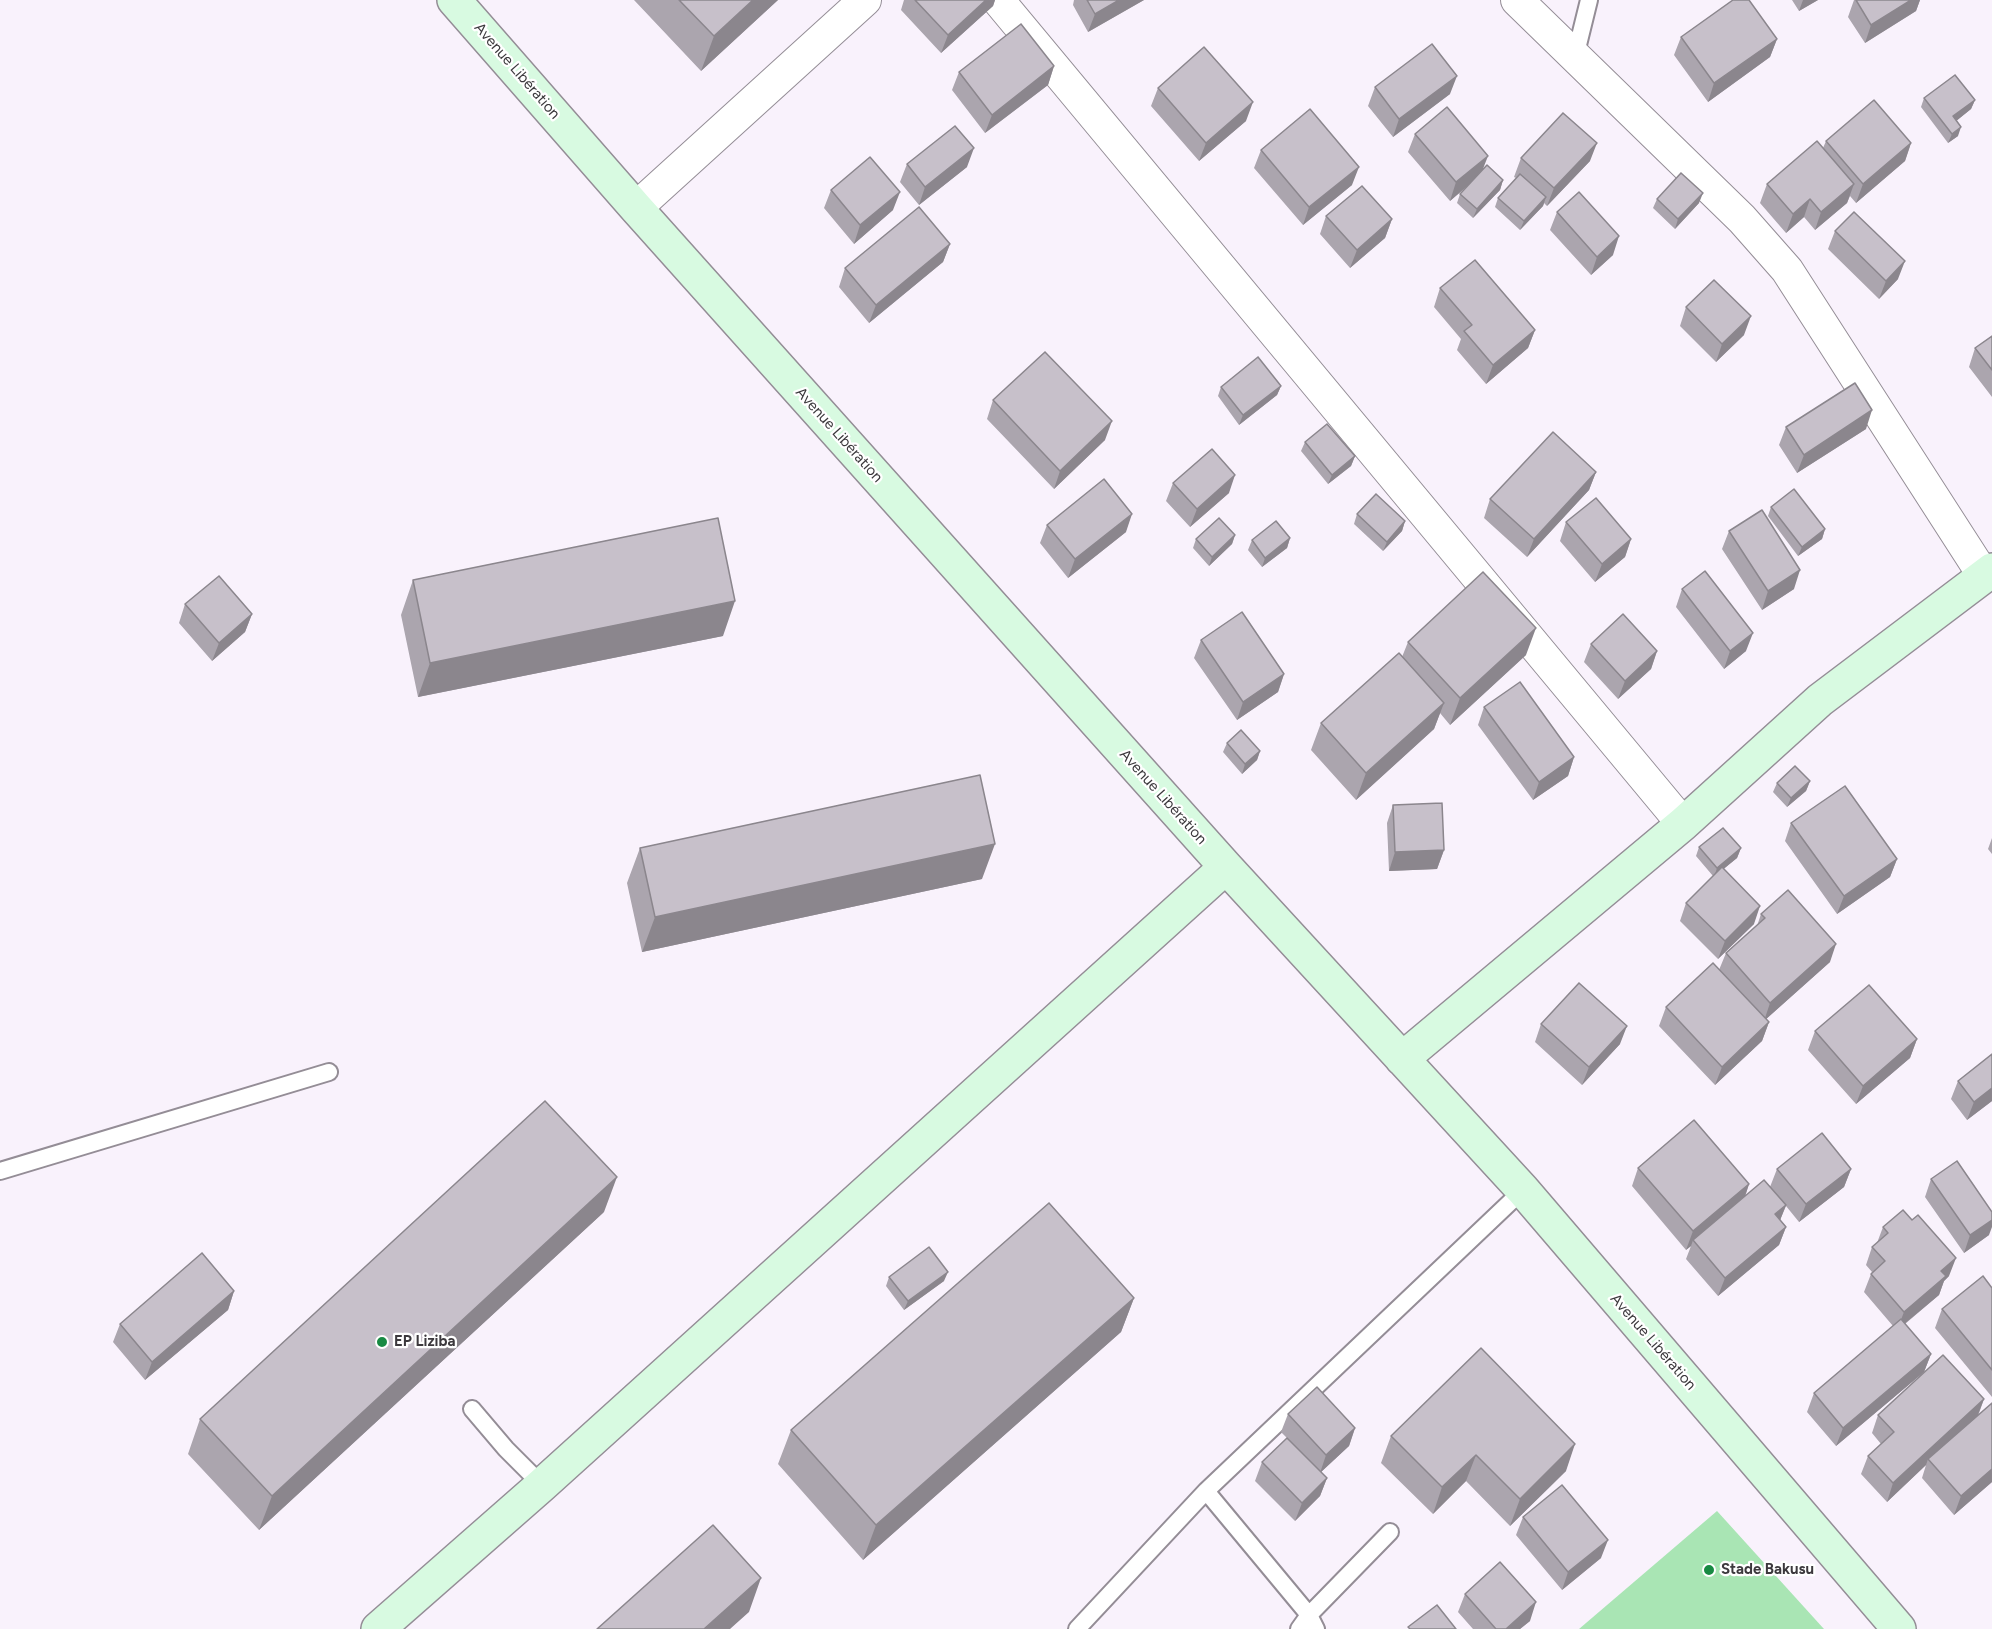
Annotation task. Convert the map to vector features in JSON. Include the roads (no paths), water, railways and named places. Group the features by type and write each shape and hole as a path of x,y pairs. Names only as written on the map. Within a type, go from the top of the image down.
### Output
{"street":[{"name":"Avenue Libération","path":"454,0 636,208 1226,867 1523,1190 1899,1629"},
{"path":"636,208 866,0"},
{"path":"998,0 1683,824"},
{"path":"1402,1059 1683,824 1820,700 1988,573 1786,270 1742,219 1517,0"},
{"path":"378,1629 542,1485 1226,867"}],"lane":[{"path":"1575,57 1589,0"},
{"path":"0,1171 329,1072"},
{"path":"1080,1628 1206,1491 1523,1190"},
{"path":"472,1409 506,1449 542,1485"},
{"path":"1206,1491 1313,1622"},
{"path":"1299,1629 1313,1622 1390,1532"}],"place":[{"name":"EP Liziba","path":"382,1342"},
{"name":"Stade Bakusu","path":"1709,1570"}]}
